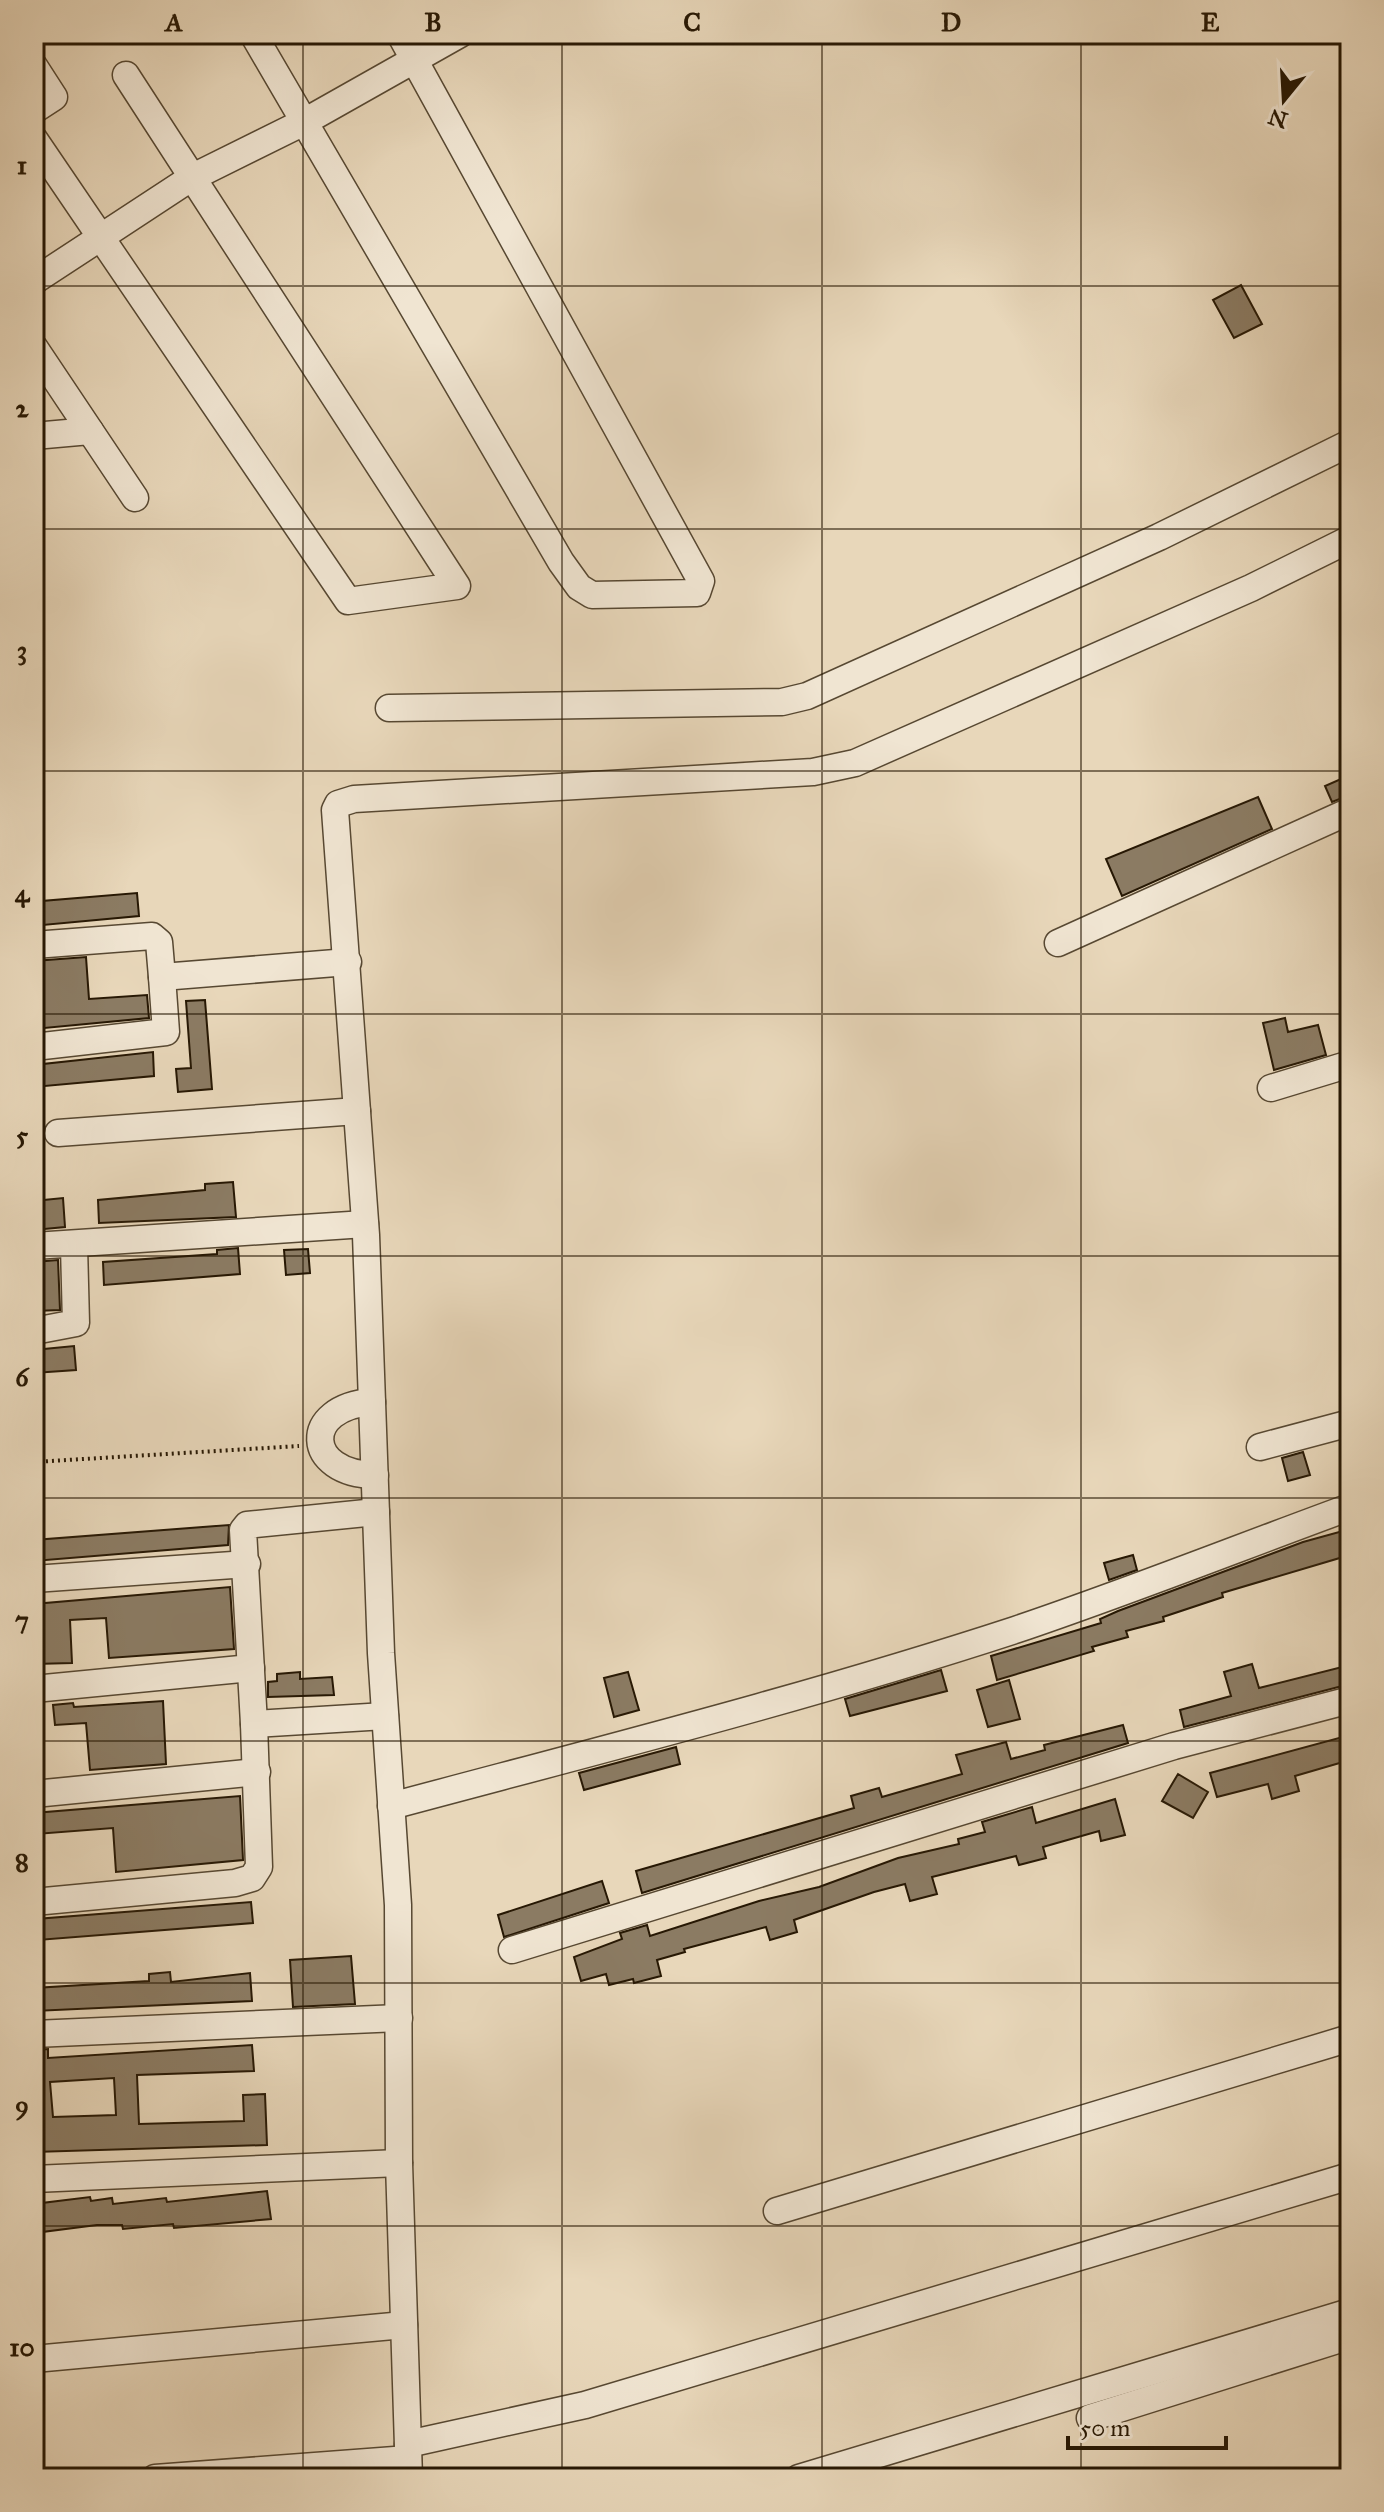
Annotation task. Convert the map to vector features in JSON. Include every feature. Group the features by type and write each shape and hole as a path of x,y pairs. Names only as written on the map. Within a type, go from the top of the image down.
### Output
{"street":[{"path":"253,34 561,562 579,587 598,595 697,593 701,581 400,34"},
{"path":"34,281 191,178 304,122 460,34"},
{"path":"34,66 54,97 34,110"},
{"path":"34,139 348,601 457,586 126,75"},
{"path":"34,347 135,498"},
{"path":"34,436 90,431"},
{"path":"389,708 782,702 807,696 1159,537 1350,443"},
{"path":"408,2460 399,2163 398,1905 385,1716 365,1224 348,962 333,824 335,810 342,801 813,772 855,763 1251,588 1350,539"},
{"path":"1058,943 1350,811"},
{"path":"34,945 152,936 159,942 166,1032 34,1047"},
{"path":"162,977 348,962"},
{"path":"1271,1088 1350,1064"},
{"path":"58,1133 357,1111"},
{"path":"34,1246 74,1246 365,1224"},
{"path":"34,1331 65,1328 76,1323 74,1246"},
{"path":"372,1402 337,1409 324,1425 322,1445 325,1455 339,1470 375,1475"},
{"path":"1260,1447 1350,1423"},
{"path":"391,1806 806,1693 1011,1631 1117,1596 1350,1507"},
{"path":"34,1902 248,1881 259,1867 257,1772 243,1530 247,1525 376,1512"},
{"path":"34,1579 247,1564"},
{"path":"34,1689 251,1668"},
{"path":"512,1950 1174,1746 1350,1700"},
{"path":"254,1724 385,1716"},
{"path":"34,1794 257,1772"},
{"path":"34,2034 399,2018"},
{"path":"777,2211 1350,2038"},
{"path":"34,2179 399,2163"},
{"path":"155,2478 408,2460 1350,2176"},
{"path":"799,2478 1350,2312"},
{"path":"34,2359 404,2325"},
{"path":"1090,2418 1350,2336"}],"path":[{"path":"34,1462 322,1445"}],"building":[{"path":"1241,285 1262,324 1234,338 1213,300"},
{"path":"1350,775 1350,795 1332,802 1325,786"},
{"path":"1258,797 1272,829 1122,896 1106,859"},
{"path":"137,893 139,916 43,925 42,901"},
{"path":"86,957 89,999 147,995 149,1018 34,1029 34,961"},
{"path":"205,1000 212,1089 178,1092 176,1069 191,1068 186,1001"},
{"path":"1285,1018 1288,1032 1318,1025 1326,1055 1274,1070 1263,1023"},
{"path":"153,1052 154,1076 34,1087 34,1065"},
{"path":"233,1182 236,1217 99,1223 98,1200 205,1190 205,1184"},
{"path":"63,1198 65,1227 34,1230 34,1201"},
{"path":"238,1248 240,1274 104,1285 103,1262 217,1254 217,1250"},
{"path":"308,1249 310,1273 286,1275 284,1250"},
{"path":"58,1260 60,1310 34,1311 34,1262"},
{"path":"74,1346 76,1370 34,1373 34,1350"},
{"path":"1303,1452 1310,1475 1288,1481 1282,1458"},
{"path":"229,1525 228,1545 34,1561 34,1540"},
{"path":"1350,1529 1350,1550 1341,1552 1343,1557 1222,1593 1223,1597 1163,1617 1164,1621 1126,1631 1128,1637 1092,1647 1094,1651 997,1680 991,1656 1101,1623 1100,1619 1118,1611 1303,1542"},
{"path":"1133,1555 1137,1570 1109,1580 1104,1563"},
{"path":"230,1587 234,1649 109,1658 106,1618 70,1620 72,1663 34,1664 34,1604"},
{"path":"1252,1664 1259,1688 1350,1665 1350,1684 1184,1727 1180,1710 1231,1696 1224,1672"},
{"path":"941,1670 947,1691 850,1716 845,1699"},
{"path":"300,1672 300,1679 332,1677 334,1695 268,1697 268,1682 277,1681 277,1674"},
{"path":"628,1672 639,1710 614,1717 604,1678"},
{"path":"1009,1680 1020,1719 988,1727 977,1690"},
{"path":"163,1701 166,1764 90,1770 86,1723 55,1725 53,1705 73,1703 74,1707"},
{"path":"1123,1725 1128,1743 642,1893 636,1871 854,1808 851,1796 879,1788 882,1797 962,1774 956,1755 1006,1742 1011,1759 1045,1750 1044,1745"},
{"path":"1350,1735 1350,1760 1295,1776 1299,1791 1272,1799 1268,1784 1217,1797 1210,1773"},
{"path":"676,1747 680,1764 584,1790 579,1773"},
{"path":"1178,1774 1208,1792 1193,1818 1162,1801"},
{"path":"240,1796 243,1860 116,1872 113,1828 36,1834 34,1813"},
{"path":"1115,1799 1125,1835 1101,1841 1099,1831 1043,1847 1046,1858 1019,1865 1016,1856 932,1877 937,1894 910,1901 905,1884 874,1892 794,1920 797,1932 770,1940 766,1927 684,1949 685,1952 657,1960 661,1976 609,1985 606,1974 581,1981 574,1957 622,1939 620,1933 647,1925 650,1936 759,1901 819,1887 898,1858 959,1844 958,1839 985,1832 982,1822 1032,1807 1036,1823"},
{"path":"602,1881 609,1903 504,1937 498,1915"},
{"path":"251,1902 253,1923 38,1940 36,1919"},
{"path":"351,1956 355,2004 293,2007 290,1960"},
{"path":"170,1972 171,1982 250,1973 252,2001 34,2011 34,1988 149,1981 149,1974"},
{"path":"252,2045 254,2071 137,2075 139,2124 244,2121 243,2095 265,2094 267,2145 34,2152 34,2050 48,2049 48,2058","holes":["114,2078 116,2115 53,2117 50,2082"]},
{"path":"267,2191 271,2219 174,2228 173,2224 123,2229 122,2225 97,2225 34,2233 34,2204 90,2197 91,2201 112,2198 113,2204 166,2198 167,2202"}]}
